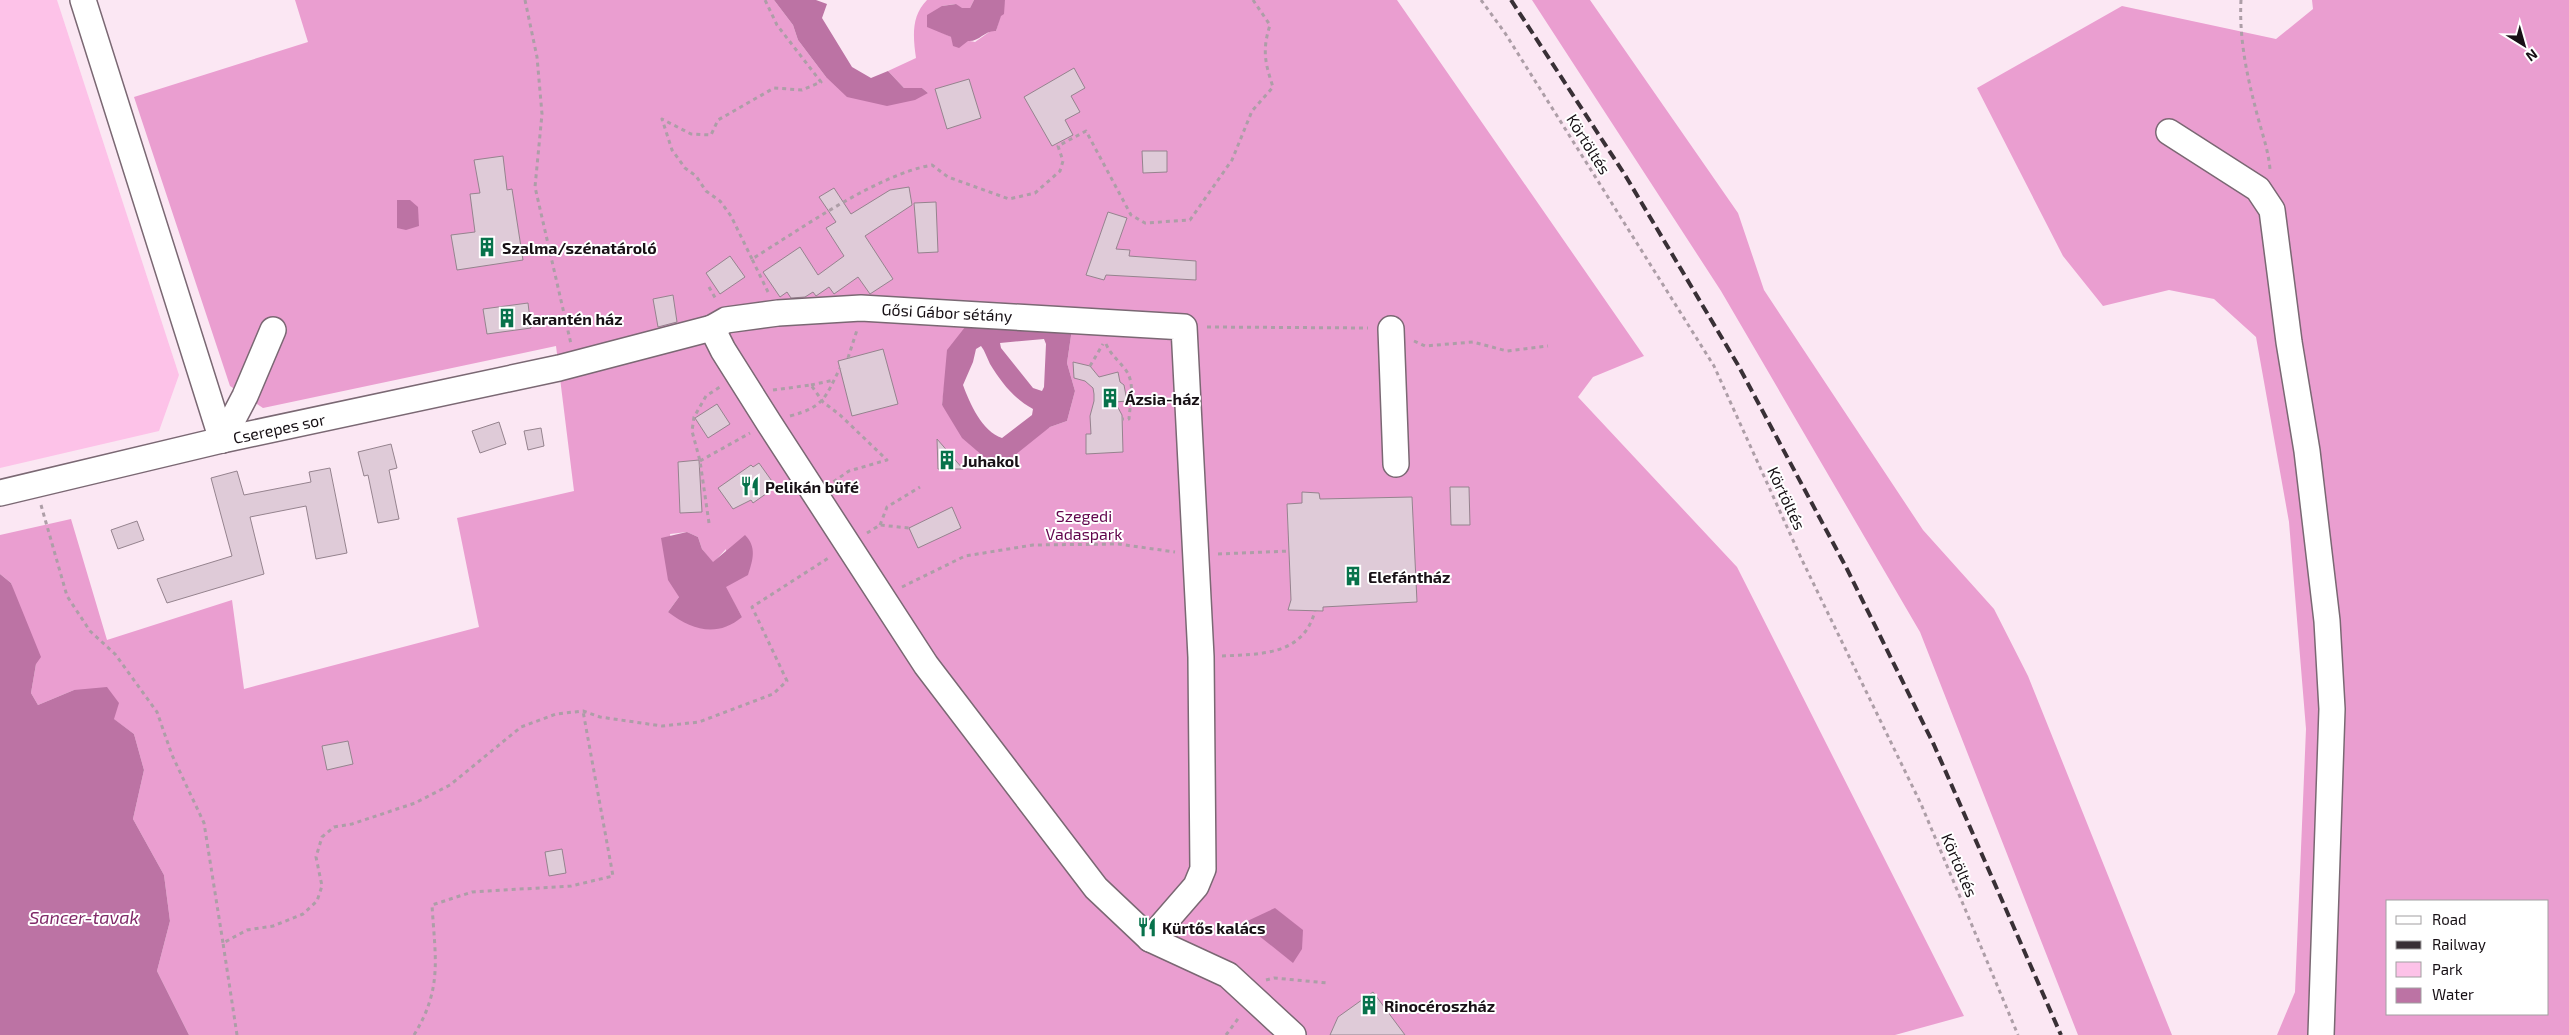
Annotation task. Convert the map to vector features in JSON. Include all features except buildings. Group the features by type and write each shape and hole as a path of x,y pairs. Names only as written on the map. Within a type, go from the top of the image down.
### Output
{"street":[{"path":"83,0 222,440"},
{"path":"2169,132 2258,189 2272,210 2289,342 2307,451 2328,630 2332,709 2321,1035"},
{"name":"Gősi Gábor sétány","path":"712,328 726,320 778,312 861,308 1184,327 1194,555"},
{"path":"712,328 744,383 847,546 926,665 1096,888 1150,939 1228,975 1293,1035"},
{"name":"Cserepes sor","path":"0,493 222,440 567,366 712,328"},
{"path":"1391,329 1396,464"},
{"path":"222,440 245,396 273,330"},
{"path":"1150,939 1196,886 1204,869 1201,657 1194,555"}],"path":[{"path":"525,0 537,57 542,114 534,188 567,366"},
{"path":"766,0 778,25 821,82 802,90 774,88 718,120 711,135 691,134 662,119 672,150 684,168 696,176 706,191 720,201 731,216 778,312"},
{"path":"752,259 862,192 918,167 932,165 948,177 1009,199 1035,193 1060,171 1063,161 1058,146 1086,131 1131,215 1145,223 1190,220 1232,160 1252,111 1272,87 1264,60 1266,39 1270,25 1253,0"},
{"name":"Körtöltés","path":"1481,0 1510,42 1714,366 1802,560 1921,804 2018,1035"},
{"path":"2241,0 2239,24 2254,104 2269,153 2270,172"},
{"path":"1090,366 1105,341 1112,355 1126,369 1132,382 1129,419 1122,419"},
{"path":"700,461 769,423 805,412 823,402 840,368"},
{"path":"709,523 700,461 692,431 694,417 706,396 744,383 810,385 834,380"},
{"path":"810,385 823,402 840,414 887,460 849,472 814,494"},
{"path":"223,943 247,930 273,926 303,914 317,901 322,886 316,857 322,837 334,827 352,824 415,803 450,785 521,727 556,714 583,711 600,718 662,726 699,722 773,694 787,681 752,607 880,525 887,508 920,487"},
{"path":"46,524 67,596 90,631 115,654 157,712 172,755 204,823 236,1035"},
{"path":"880,525 909,528"},
{"path":"881,597 965,556 1033,545 1118,544 1194,555 1289,551"},
{"path":"1201,657 1269,654 1289,647 1306,632 1315,611"},
{"path":"414,1035 434,995 436,972 432,906 472,892 571,886 613,876 583,711"},
{"path":"1241,986 1274,978 1327,983"}],"green space":[{"path":"0,0 57,0 179,375 159,431 0,468"},
{"name":"Szegedi Vadaspark","path":"295,0 774,0 793,25 798,40 826,77 928,93 922,88 904,88 888,71 916,58 914,27 918,13 927,0 974,0 970,8 962,9 955,4 942,6 943,33 951,37 975,42 992,30 996,31 1005,0 1397,0 1644,356 1593,377 1578,397 1737,567 1964,1016 1895,1035 189,1035 157,971 170,921 164,875 133,819 144,770 134,734 74,690 38,705 31,693 36,664 11,583 0,574 0,535 71,519 107,640 232,600 244,689 479,627 457,518 574,491 556,346 263,408 230,386 134,97 308,42","holes":["969,322 1072,329 1067,363 1075,391 1067,421 1050,427 990,462 942,405 945,380","687,532 698,537 702,549 713,563 726,549 725,587 742,617 668,612 679,597 670,534"]},
{"path":"1532,0 1590,0 1738,213 1764,290 1923,530 1994,609 2028,676 2172,1035 2078,1035 1920,632 1721,291"},
{"path":"2312,0 2569,0 2569,1035 2277,1035 2295,992 2306,729 2289,522 2256,337 2214,299 2169,290 2103,306 2063,256 1977,88 2122,6 2276,39 2313,9"}],"water":[{"path":"774,0 816,0 827,4 822,18 852,67 871,78 888,71 904,88 922,88 928,93 915,100 887,106 847,97 826,77 798,40 793,25"},
{"path":"974,0 1005,0 1004,14 1001,16 996,31 968,41 959,48 953,46 951,37 927,27 927,15 942,6 956,4 962,8 970,8"},
{"path":"397,200 410,200 418,207 419,226 406,230 397,228"},
{"path":"969,322 1072,329 1067,363 1075,391 1067,421 1050,427 1004,464 990,462 962,438 942,405 947,350","holes":["1044,339 1046,344 1044,387 1042,391 1033,388 1001,348 1000,343","981,346 1003,384 1033,409 1032,415 1002,438 988,429 983,423 973,408 963,385 973,362 976,349"]},
{"path":"687,532 698,537 702,549 713,562 745,535 751,544 753,554 748,575 726,587 742,617 733,624 723,628 705,629 686,623 668,612 679,597 668,580 661,538"},
{"name":"Sancer-tavak","path":"0,574 11,583 41,657 36,664 31,693 38,705 74,690 107,687 119,703 114,719 134,734 144,770 133,819 164,875 170,921 157,971 189,1035 0,1035"},
{"path":"1275,908 1303,930 1302,949 1293,963 1243,923"}],"railway":[{"path":"1511,0 1625,175 1738,365 1847,569 1934,745 2061,1035"}],"place":[{"name":"Szalma/szénatároló","path":"487,247"},
{"name":"Karantén ház","path":"507,318"},
{"name":"Ázsia-ház","path":"1110,398"},
{"name":"Juhakol","path":"947,460"},
{"name":"Pelikán büfé","path":"750,486"},
{"name":"Elefántház","path":"1353,576"},
{"name":"Kürtős kalács","path":"1147,927"},
{"name":"Rinocéroszház","path":"1369,1005"}]}
